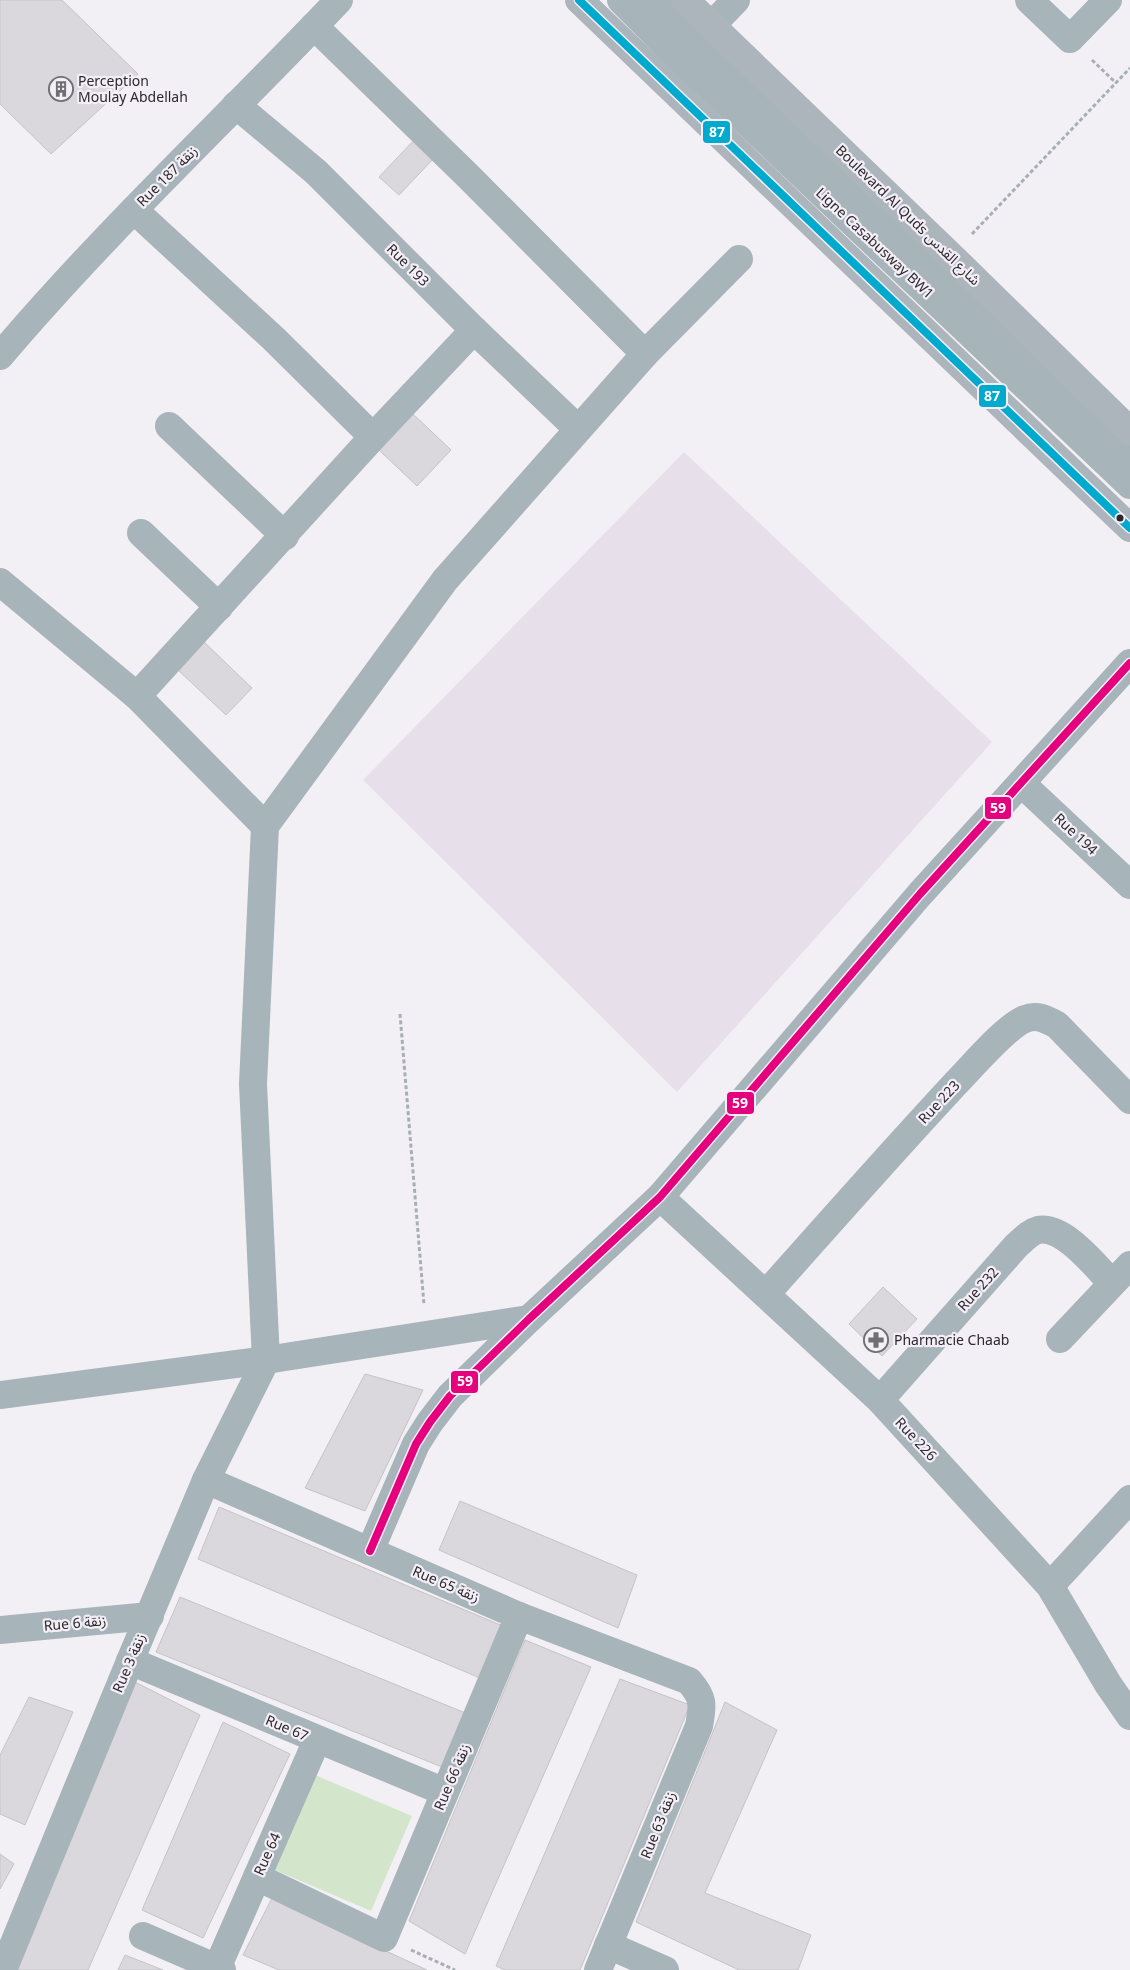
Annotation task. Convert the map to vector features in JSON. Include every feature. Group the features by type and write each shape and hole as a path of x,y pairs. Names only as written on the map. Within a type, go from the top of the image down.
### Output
{"main road":[{"path":"578,0 662,78 1130,528"},
{"name":"Boulevard Al Quds شارع القدس","path":"685,0 697,42 952,256 1130,431"}],"street":[{"name":"Rue 187 زنقة","path":"4,345 339,0"},
{"path":"662,78 736,0"},
{"path":"1029,0 1070,39 1108,0"},
{"path":"619,38 642,4"},
{"name":"Ligne Casabusway BW1","path":"642,4 697,42 1130,457"},
{"path":"314,26 469,177 645,354"},
{"name":"Ligne Casabusway BW1","path":"697,42 1130,485"},
{"name":"Rue 193","path":"236,105 316,172 474,330 578,429"},
{"path":"134,210 274,339 373,437"},
{"path":"266,1360 254,1084 266,826 445,580 645,354 739,259"},
{"path":"138,696 373,437 474,330"},
{"path":"169,426 285,536"},
{"path":"141,533 219,607"},
{"path":"0,582 138,696 266,826"},
{"path":"370,1551 416,1444 450,1396 529,1319 660,1197 920,894 1130,663"},
{"name":"Rue 194","path":"1021,783 1130,885"},
{"name":"Rue 223","path":"766,1294 916,1126 991,1046 1015,1025 1024,1020 1033,1017 1045,1018 1057,1025 1130,1100"},
{"name":"Rue 226","path":"660,1197 880,1400 1050,1586 1108,1684 1130,1716"},
{"name":"Rue 232","path":"880,1400 1016,1246 1030,1234 1038,1230 1055,1232 1121,1274"},
{"path":"1060,1339 1121,1274"},
{"path":"0,1395 266,1360 529,1319"},
{"name":"Rue 3 زنقة","path":"5,1952 150,1616 206,1480 266,1360"},
{"name":"Rue 65 زنقة","path":"206,1480 519,1616 689,1681"},
{"path":"1050,1586 1128,1504"},
{"name":"Rue 6 زنقة","path":"0,1630 150,1616"},
{"name":"Rue 66 زنقة","path":"384,1938 519,1616"},
{"name":"Rue 67","path":"130,1661 445,1792"},
{"name":"Rue 63 زنقة","path":"598,1970 699,1726 703,1706 698,1692 689,1681"},
{"name":"Rue 64","path":"219,1969 317,1740"},
{"path":"257,1877 384,1938"},
{"path":"144,1936 219,1969"},
{"path":"608,1945 665,1970"}],"path":[{"path":"952,256 1130,68"},
{"path":"400,1014 426,1335"},
{"path":"384,1938 455,1970"}],"shaded area":[{"path":"684,452 992,742 677,1092 363,780"}],"green space":[{"path":"315,1775 412,1816 371,1911 275,1870"}],"building":[{"name":"Perception Moulay Abdellah","path":"0,0 62,0 138,74 51,154 0,104"},
{"path":"415,139 434,158 399,195 379,177"},
{"path":"413,414 451,450 417,486 379,450"},
{"path":"204,642 252,688 226,715 178,670"},
{"path":"883,1287 917,1319 882,1356 849,1324"},
{"path":"365,1374 423,1390 365,1511 305,1488"},
{"path":"460,1501 637,1575 618,1628 439,1550"},
{"path":"219,1507 503,1626 480,1678 198,1559"},
{"path":"180,1597 468,1714 447,1769 156,1652"},
{"path":"525,1640 591,1667 465,1954 409,1921"},
{"path":"620,1679 690,1705 580,1970 505,1970 496,1966"},
{"path":"133,1681 200,1715 88,1970 15,1970"},
{"path":"29,1697 73,1712 25,1825 0,1814 0,1755"},
{"path":"725,1702 777,1730 705,1893 811,1935 798,1970 739,1970 636,1922"},
{"path":"223,1722 290,1754 203,1938 142,1910"},
{"path":"0,1854 14,1864 0,1889"},
{"path":"272,1898 427,1970 279,1970 243,1955"},
{"path":"125,1955 163,1970 118,1970"}],"transit line":[{"name":"87","path":"579,0 1130,528"},
{"name":"59","path":"370,1551 416,1444 450,1396 529,1319 660,1197 920,894 1130,663"}],"place":[{"name":"Perception Moulay Abdellah","path":"61,89"},
{"name":"Pharmacie Chaab","path":"876,1340"}]}
